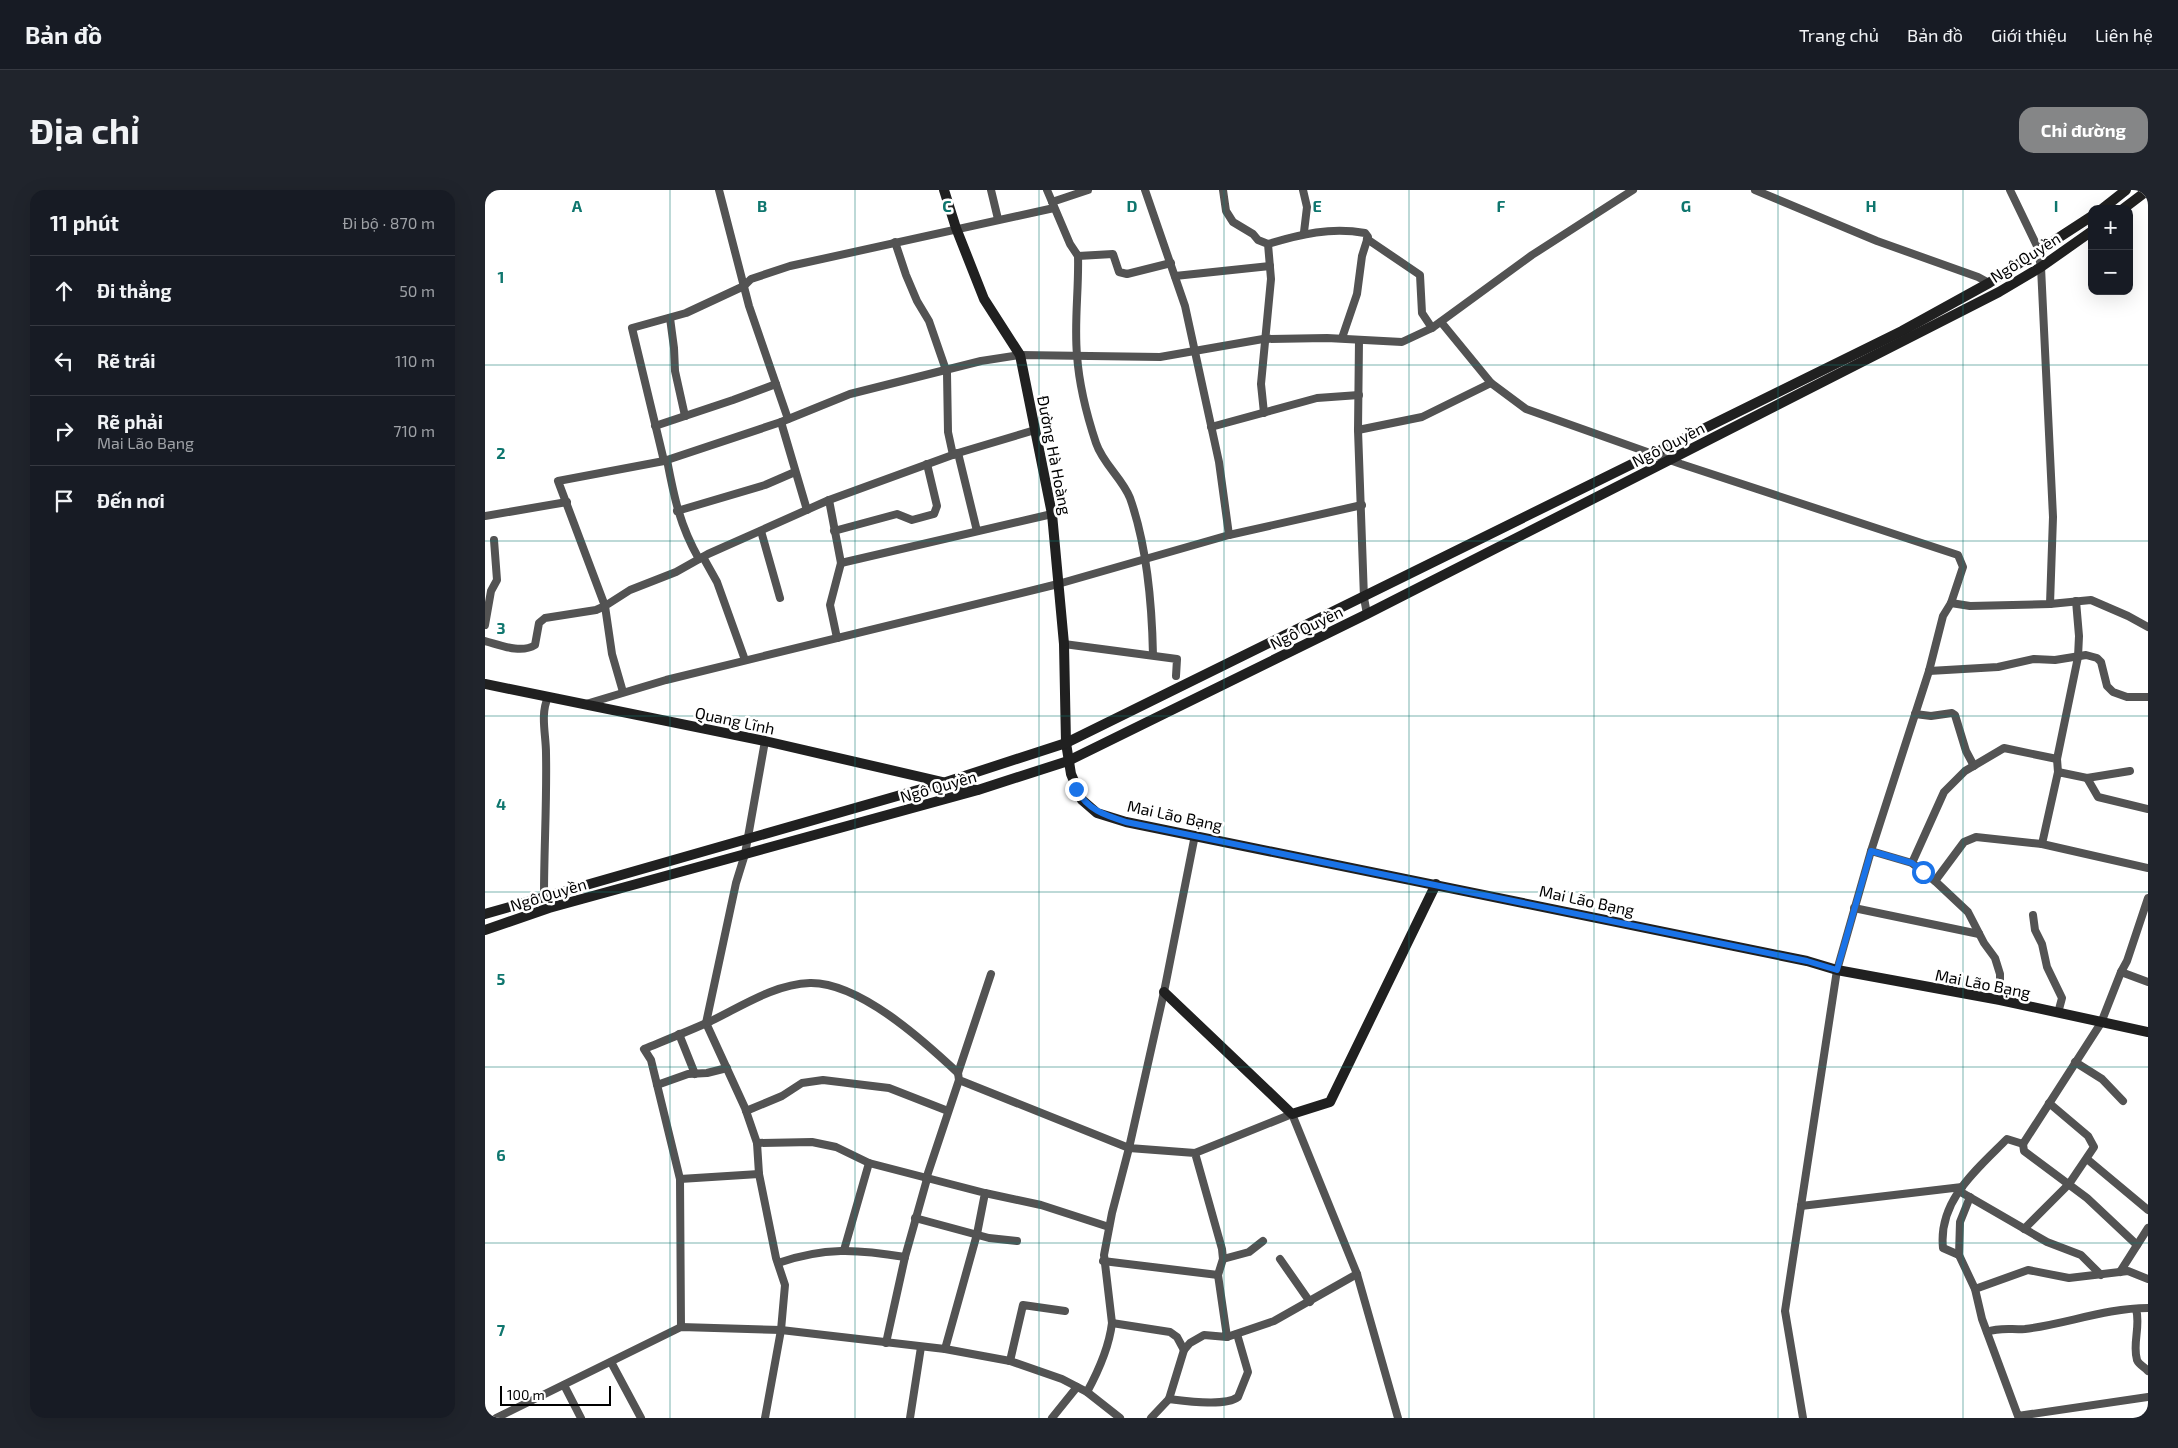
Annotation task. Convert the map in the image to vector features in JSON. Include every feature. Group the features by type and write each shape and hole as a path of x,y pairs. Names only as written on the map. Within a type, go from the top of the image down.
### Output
{"main road":[{"name":"Đường Hà Hoàng","path":"944,190 956,228 985,299 1020,355 1052,514 1064,644 1066,743"},
{"path":"2107,205 2126,190"},
{"path":"2128,205 2148,190"},
{"name":"Ngô Quyền","path":"485,914 544,895 747,840 946,782 1066,743 1364,598 1902,331 1989,283 2088,219"},
{"name":"Ngô Quyền","path":"485,930 549,908 978,790 1068,761 1367,614 1999,292 2041,268 2088,234"},
{"name":"Quang Lĩnh","path":"485,684 765,741 978,790"},
{"name":"Mai Lão Bạng","path":"1066,743 1068,761 1079,795 1097,812 1126,822 1807,961 1837,970 2000,1000 2148,1032"},
{"path":"1164,992 1292,1114 1330,1102 1436,884"}],"street":[{"path":"719,190 744,286 776,384 795,472 807,510"},
{"path":"991,190 998,219"},
{"path":"1047,190 1079,256 1077,356 1097,446 1130,499 1144,559 1153,655"},
{"path":"745,660 717,582 685,535 655,426 632,328 686,314 744,286 751,279 790,266 1053,205 1088,190"},
{"path":"1145,190 1185,306 1193,350 1219,462 1229,535"},
{"path":"1223,190 1226,211 1233,222 1253,234 1258,240 1269,244 1304,232 1320,233 1346,230 1365,233 1367,239 1357,294 1342,338"},
{"path":"1303,190 1307,207 1304,232"},
{"path":"623,692 612,654 605,606 558,481 665,460 784,421 850,394 981,361 1020,355 1160,357 1263,339 1342,338 1402,342 1432,328 1532,255 1633,190"},
{"path":"1755,190 1877,241 1978,277 1989,283"},
{"path":"2011,190 2039,252 2041,268 2053,517 2050,604"},
{"path":"1367,239 1420,275 1423,313 1432,328"},
{"path":"895,242 906,275 932,327 945,370 949,393 949,432 977,531"},
{"path":"1264,413 1261,384 1263,339 1271,278 1269,244"},
{"path":"1079,256 1113,254 1119,272 1127,274 1171,263"},
{"path":"1175,276 1270,266"},
{"path":"670,318 675,371 685,416"},
{"path":"1441,322 1491,383 1526,408 1670,460 1957,555 1963,567 1951,603 1943,616 1929,671 1871,851 1837,970 1785,1311 1803,1418"},
{"path":"1359,340 1358,430 1364,598 1367,614"},
{"path":"1358,430 1422,418 1491,383"},
{"path":"655,426 776,384"},
{"path":"1211,427 1329,396 1359,394"},
{"path":"485,641 506,647 529,648 535,645 539,623 545,618 596,610 629,590 676,572 701,558 829,500 955,454 1035,430"},
{"path":"834,531 897,514 912,520 934,514 937,506 927,464"},
{"path":"677,511 765,484 795,472"},
{"path":"829,500 841,563 830,605 837,638"},
{"path":"485,516 567,502"},
{"path":"584,704 745,660 1058,584 1229,535 1361,505"},
{"path":"841,563 1052,514"},
{"path":"761,531 779,598"},
{"path":"485,625 491,592 497,580 495,540"},
{"path":"1951,603 1970,606 2050,604 2091,600 2129,616 2148,627"},
{"path":"2042,844 2058,772 2057,759 2078,657 2079,636 2075,601"},
{"path":"1064,644 1177,659 1176,676"},
{"path":"1929,671 1998,667 2034,660 2078,657 2097,658 2101,662 2107,686 2113,692 2127,697 2148,697"},
{"path":"544,895 546,752 543,715 548,697"},
{"path":"1915,714 1931,716 1952,713 1955,715 1966,751 1975,766"},
{"path":"765,741 745,854 736,883 706,1023 746,1110 757,1143 759,1174 778,1263 785,1286 781,1330 765,1418"},
{"path":"1912,863 1944,792 1965,771 2004,748 2057,759"},
{"path":"2058,772 2087,778 2130,771"},
{"path":"2087,778 2098,797 2148,809"},
{"path":"1087,1392 1107,1350 1112,1323 1103,1261 1109,1227 1164,992 1195,835"},
{"path":"1935,880 1964,842 1976,838 2042,844 2148,868"},
{"path":"1871,851 1912,863 1935,880 1967,912 1993,955 1999,969 2000,1000"},
{"path":"2137,1245 2069,1184 2024,1151 2023,1144 2101,1023 2127,961 2148,898"},
{"path":"1854,908 1979,934"},
{"path":"2033,915 2035,930 2042,944 2047,967 2062,998 2058,1014"},
{"path":"2121,972 2148,982"},
{"path":"886,1343 905,1257 926,1179 991,974"},
{"path":"681,1328 680,1179 651,1060 644,1049 784,987 811,983 840,987 860,998 919,1036 958,1076 1129,1148 1195,1153 1292,1114 1357,1274 1398,1418"},
{"path":"679,1034 695,1074"},
{"path":"2075,1062 2103,1079 2123,1101"},
{"path":"657,1085 695,1074 707,1074 727,1068"},
{"path":"746,1110 768,1103 802,1083 823,1080 889,1088 948,1111"},
{"path":"2024,1229 2069,1184 2094,1147 2091,1140 2049,1103"},
{"path":"1959,1255 1943,1248 1945,1216 1961,1189 2007,1139 2023,1144"},
{"path":"757,1143 812,1142 836,1146 869,1163 926,1179 1041,1205 1109,1227"},
{"path":"1195,1153 1223,1259 1218,1275 1227,1337"},
{"path":"2087,1159 2148,1210"},
{"path":"844,1250 869,1163"},
{"path":"680,1179 759,1174"},
{"path":"1801,1206 1961,1189 1970,1197 2047,1242 2081,1255 2101,1275"},
{"path":"945,1349 977,1234 985,1193"},
{"path":"1970,1197 1960,1222 1959,1255 1975,1289 1987,1332 2018,1416 2148,1397"},
{"path":"915,1218 997,1240 1017,1241"},
{"path":"2120,1272 2148,1228"},
{"path":"1223,1259 1249,1252 1263,1241"},
{"path":"778,1263 823,1250 844,1250 905,1257"},
{"path":"1280,1259 1310,1302"},
{"path":"1103,1261 1218,1275"},
{"path":"1975,1289 2028,1270 2069,1278 2128,1271 2148,1279"},
{"path":"1151,1418 1169,1399 1184,1350 1190,1343 1204,1335 1227,1337 1275,1321 1357,1274"},
{"path":"1010,1360 1023,1305 1065,1311"},
{"path":"1987,1332 2003,1328 2025,1329 2148,1308"},
{"path":"2136,1309 2139,1327 2137,1361 2148,1371"},
{"path":"1112,1323 1170,1332 1177,1337 1184,1350"},
{"path":"497,1418 681,1328 781,1330 945,1349 1010,1360 1033,1367 1087,1392 1120,1418"},
{"path":"1169,1399 1202,1402 1229,1401 1238,1397 1248,1372 1237,1334"},
{"path":"910,1418 921,1347"},
{"path":"611,1362 641,1418"},
{"path":"564,1385 581,1418"},
{"path":"1052,1418 1077,1387"},
{"path":"513,1410 517,1418"}],"route":[{"path":"1076,789 1082,800 1097,812 1126,822 1232,842 1807,961 1837,970 1871,851 1912,863 1923,872"}]}
